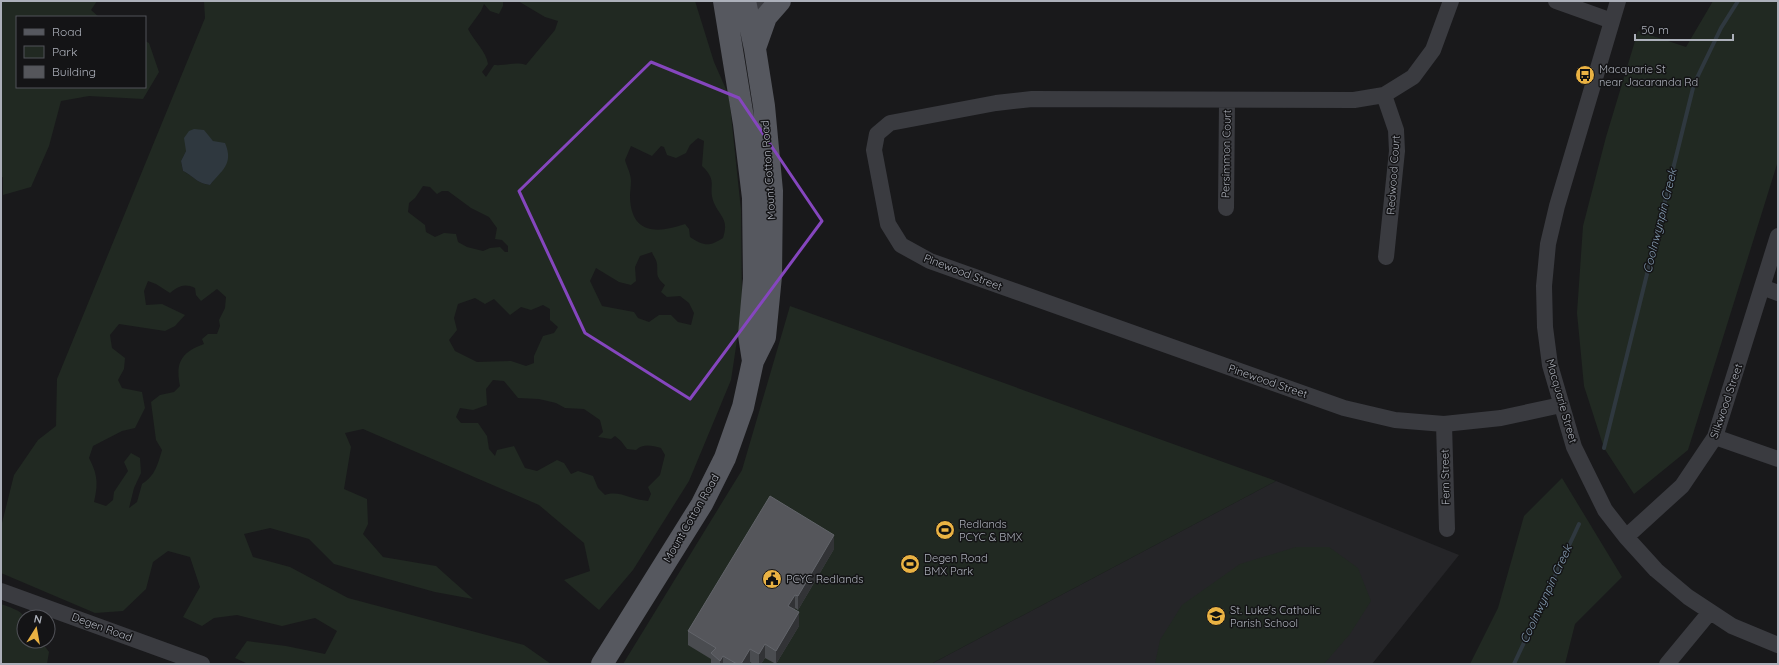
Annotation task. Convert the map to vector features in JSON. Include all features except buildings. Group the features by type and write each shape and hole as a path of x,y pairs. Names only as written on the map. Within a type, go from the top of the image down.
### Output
{"main road":[{"path":"755,49 766,18 780,1"},
{"name":"Mount Cotton Road","path":"602,664 702,504 725,458 743,407 753,361 765,337 771,276 772,191 764,106 755,49 740,3"},
{"name":"Mount Cotton Road","path":"740,3 744,124 753,198 754,279 749,335 753,361"}],"street":[{"name":"Pinewood Street","path":"1451,1 1433,50 1413,77 1384,95 1354,100 1227,101 1032,99 996,103 890,123 877,134 874,150 888,224 901,245 930,262 1344,408 1395,420 1444,424 1501,418 1561,405"},
{"path":"1556,1 1612,21"},
{"name":"Macquarie Street","path":"1618,1 1557,206 1548,244 1544,286 1545,327 1550,365 1574,447 1606,510 1626,537 1656,570 1688,597 1732,626 1778,645"},
{"name":"Redwood Court","path":"1384,95 1396,130 1397,151 1386,257"},
{"name":"Persimmon Court","path":"1226,208 1227,101"},
{"name":"Silkwood Street","path":"1626,537 1682,486 1715,437 1778,236"},
{"path":"1762,287 1778,293"},
{"name":"Fern Street","path":"1444,424 1446,529"},
{"path":"1715,437 1778,459"},
{"name":"Degen Road","path":"1,591 202,664"},
{"path":"1667,664 1710,612"}],"highlighted area":[{"path":"651,62 739,98 822,221 690,399 585,333 519,191"}],"shaded area":[{"path":"194,129 204,130 213,141 225,143 227,150 227,162 222,171 210,185 198,181 183,171 181,161 186,151 184,138 189,131"},
{"name":"St. Luke's Catholic Parish School","path":"1276,481 1459,555 1372,664 931,664"}],"green space":[{"path":"1,1 97,1 91,10 98,16 16,16 16,88 146,88 146,42 149,43 159,72 143,99 89,96 61,101 49,146 31,187 3,195 3,177 1,178"},
{"path":"204,1 503,1 503,6 499,14 490,11 484,4 481,11 468,29 487,59 488,64 482,72 486,77 494,65 518,63 526,65 555,30 558,21 545,17 518,1 695,1 714,62 729,96 741,210 742,307 731,380 689,481 633,570 599,610 564,580 590,571 584,543 539,505 363,429 345,433 351,447 344,489 367,499 368,524 363,534 383,557 436,566 473,599 435,592 334,564 309,539 270,528 244,534 253,557 290,567 348,598 524,645 551,664 248,664 235,658 247,641 286,646 325,654 337,631 315,618 282,626 237,615 214,618 202,626 183,617 200,587 190,557 168,551 153,562 146,589 123,611 95,613 1,573 1,527 14,475 38,440 56,426 57,379 205,18","holes":["208,136 213,141 216,177 210,185 198,181 183,171 181,161 186,151","698,138 704,141 702,166 710,176 712,197 725,223 723,238 714,243 703,244 690,237 689,229 685,224 656,230 647,228 640,224 635,218 632,209 630,197 631,178 625,160 631,146 652,156 661,146 664,147 667,155 676,158 686,153 690,145","423,186 430,187 437,194 442,191 448,191 471,208 489,217 497,228 495,239 502,240 508,246 508,252 505,252 500,247 490,248 483,251 467,247 458,242 456,234 444,233 435,237 426,232 425,225 408,212 409,203 415,198","652,252 657,262 658,277 665,285 661,292 667,297 680,296 689,303 694,313 691,325 678,322 671,315 659,315 649,322 638,318 634,312 602,306 590,281 596,268 619,282 631,285 636,281 635,267 640,256","148,281 170,293 182,286 191,286 195,288 196,295 201,301 217,289 226,297 225,308 219,320 220,326 217,334 208,334 202,339 204,344 185,354 182,359 179,370 180,386 174,392 160,395 151,402 156,440 162,450 153,473 142,484 137,502 129,508 134,488 141,473 140,458 131,453 124,462 128,471 114,492 113,500 106,506 94,502 96,475 89,458 93,446 122,431 135,428 145,408 142,392 122,388 118,380 124,369 125,358 112,348 110,335 119,324 165,331 175,326 185,315 162,304 146,305 144,291","475,298 485,304 494,299 510,315 521,307 531,310 543,305 550,309 550,320 558,327 554,333 543,336 534,356 534,363 526,366 511,361 477,362 455,351 449,340 457,330 454,318 458,304","493,380 504,381 518,398 539,399 556,403 565,408 584,409 600,420 603,432 598,437 611,439 615,436 627,449 636,450 642,446 661,448 665,455 660,475 648,487 651,494 648,501 621,494 605,495 598,488 593,476 578,471 571,474 564,463 557,460 537,471 525,468 514,446 497,450 495,456 489,449 487,436 478,423 461,423 456,417 460,408 473,410 487,405 486,389"]},
{"path":"1713,1 1778,1 1778,161 1688,450 1634,494 1604,448 1584,386 1577,313 1583,226 1606,137 1638,31 1686,47"},
{"name":"Redlands PCYC & BMX","path":"790,306 1276,481 931,664 623,664 742,470"},
{"path":"1562,478 1622,577 1575,624 1565,664 1470,664 1498,608 1524,516"},
{"path":"1296,547 1329,547 1358,568 1371,601 1350,634 1324,664 1155,664 1160,640 1182,605 1240,564"},
{"path":"1,604 16,610 16,649 47,649 49,652 47,664 1,664"}],"waterway":[{"name":"Coolnwynpin Creek","path":"1604,448 1694,84 1721,28 1738,1"},
{"name":"Coolnwynpin Creek","path":"1514,664 1579,524"}],"place":[{"name":"Macquarie St near Jacaranda Rd","path":"1585,75"},
{"name":"Redlands PCYC & BMX","path":"945,530"},
{"name":"Degen Road BMX Park","path":"910,564"},
{"name":"PCYC Redlands","path":"772,579"},
{"name":"St. Luke's Catholic Parish School","path":"1216,616"}]}
